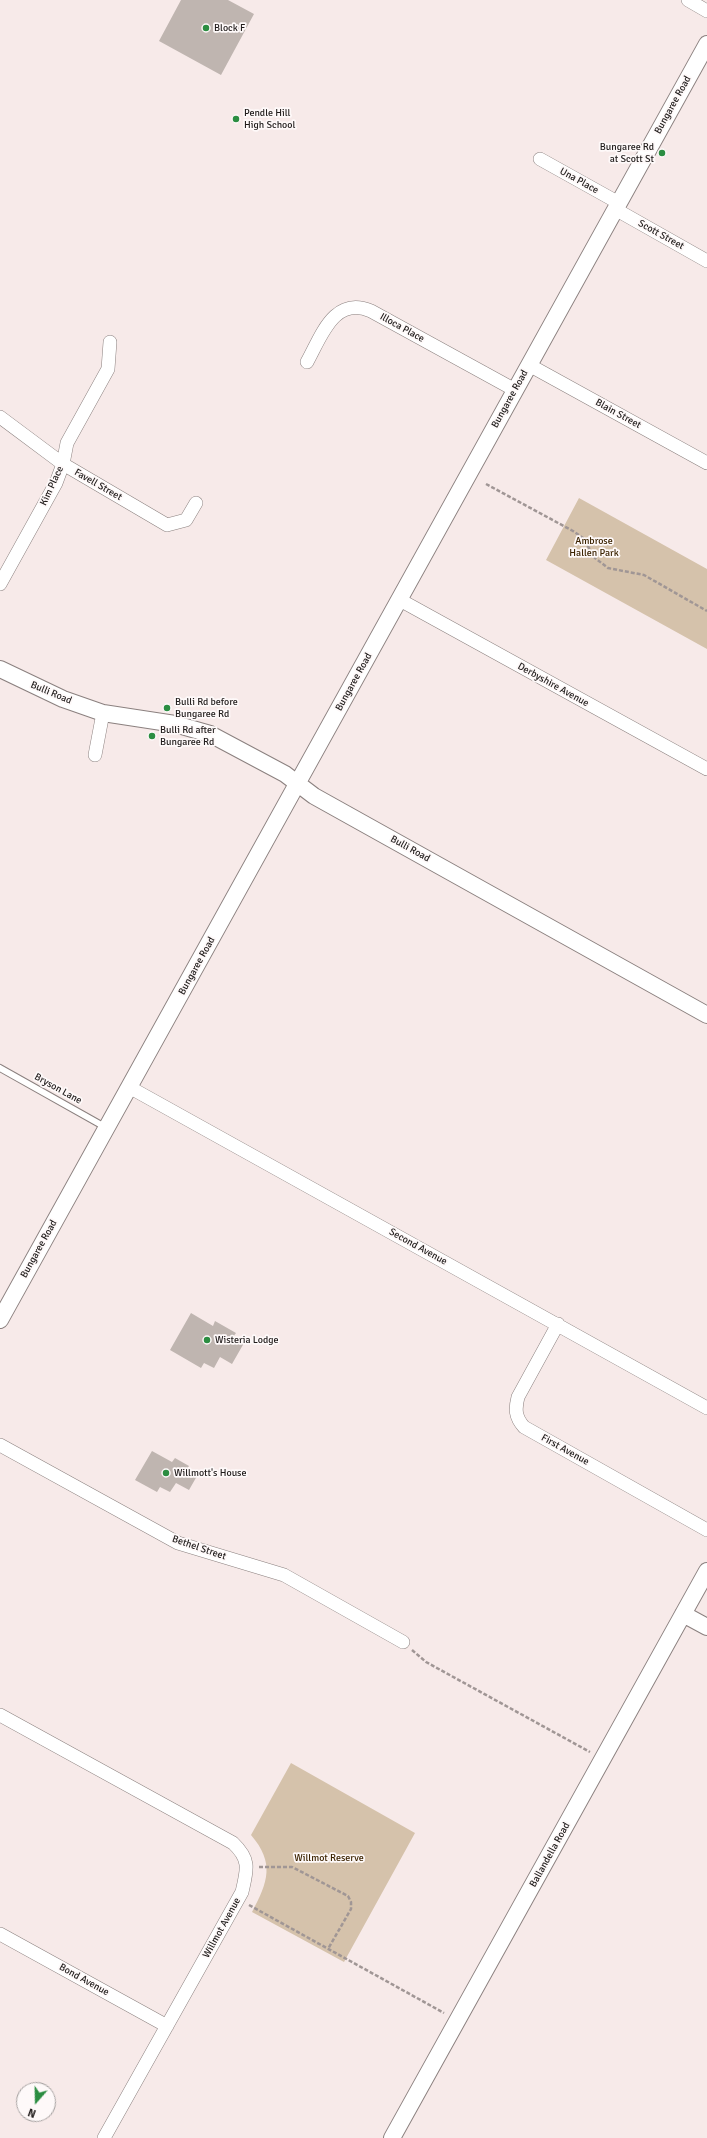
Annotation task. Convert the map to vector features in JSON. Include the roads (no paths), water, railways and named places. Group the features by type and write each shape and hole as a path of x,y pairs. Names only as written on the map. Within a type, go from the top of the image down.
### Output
{"street":[{"path":"688,0 707,11"},
{"name":"Bungaree Road","path":"0,1320 707,44"},
{"name":"Una Place","path":"540,159 617,206"},
{"name":"Scott Street","path":"617,206 707,261"},
{"name":"Illoca Place","path":"307,362 334,316 349,308 361,307 371,311 515,390"},
{"name":"Kim Place","path":"0,584 56,483 63,464 67,443 108,369 110,342"},
{"name":"Blain Street","path":"529,365 707,463"},
{"name":"Favell Street","path":"0,417 63,464 167,525 186,520 196,503"},
{"name":"Derbyshire Avenue","path":"400,600 707,769"},
{"name":"Bulli Road","path":"0,669 63,699 103,713 175,724 210,734 286,774 297,784 320,800 707,1014"},
{"path":"95,755 103,713"},
{"name":"Second Avenue","path":"129,1087 707,1408"},
{"name":"First Avenue","path":"558,1324 518,1397 515,1407 517,1419 524,1427 707,1530"},
{"name":"Bethel Street","path":"0,1445 178,1543 284,1575 403,1642"},
{"name":"Ballandella Road","path":"392,2138 707,1571"},
{"path":"683,1614 707,1627"},
{"name":"Willmot Avenue","path":"0,1715 232,1844 240,1851 247,1861 242,1892 104,2138"},
{"name":"Bond Avenue","path":"0,1934 167,2026"}],"lane":[{"name":"Bryson Lane","path":"0,1068 106,1127"}],"place":[{"name":"Block F","path":"206,28"},
{"name":"Pendle Hill High School","path":"236,119"},
{"name":"Bungaree Rd at Scott St","path":"662,153"},
{"name":"Bulli Rd before Bungaree Rd","path":"167,708"},
{"name":"Bulli Rd after Bungaree Rd","path":"152,736"},
{"name":"Wisteria Lodge","path":"207,1340"},
{"name":"Willmott's House","path":"166,1473"}],"park label":[{"name":"Ambrose Hallen Park","path":"594,546"},
{"name":"Willmot Reserve","path":"329,1858"}]}
